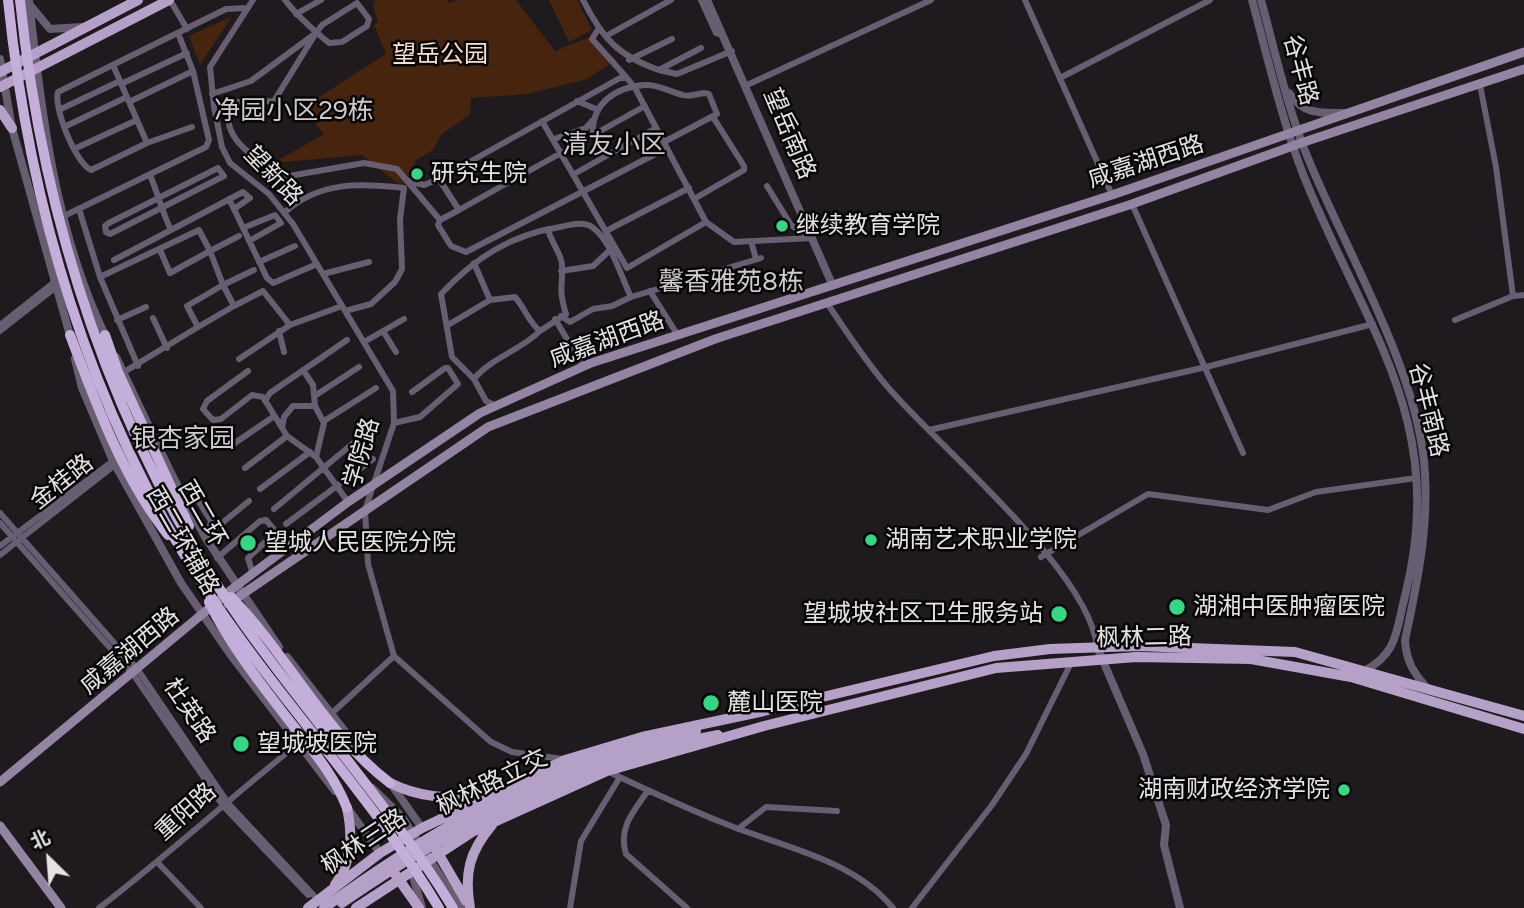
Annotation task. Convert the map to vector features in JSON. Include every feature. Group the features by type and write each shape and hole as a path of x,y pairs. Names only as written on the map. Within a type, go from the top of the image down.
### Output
{"highway":[{"name":"西二环","path":"8,0 32,159 64,282 116,420 149,491 201,582 270,680 403,853 439,908"},
{"name":"西二环","path":"26,1 30,86 45,166 82,300 118,397 162,488 219,584 280,674 366,783 453,908"},
{"path":"70,335 106,424 137,486 161,526 186,557"},
{"path":"105,335 198,550"},
{"path":"201,582 224,632 329,770 347,808"},
{"path":"219,584 259,627 355,753 390,782"}],"main road":[{"path":"1,72 138,0"},
{"path":"2,85 169,0"},
{"name":"咸嘉湖西路","path":"239,590 253,575 348,502 480,413 583,366 1112,195 1524,52"},
{"name":"咸嘉湖西路","path":"0,785 239,590 488,427 715,339 1132,204 1524,69"},
{"path":"0,110 12,128"},
{"name":"枫林二路","path":"484,796 565,760 653,734 764,711 994,656 1097,648 1192,646 1295,652 1524,716"},
{"name":"枫林二路","path":"438,852 496,820 607,771 764,726 996,668 1072,660 1251,659 1351,677 1524,729"},
{"name":"枫林二路","path":"698,735 764,711"},
{"name":"枫林二路","path":"698,735 764,726"},
{"name":"枫林路立交","path":"316,905 515,793 625,748 698,735"},
{"name":"枫林路立交","path":"336,908 452,834 524,797 617,760 698,735"},
{"path":"390,782 408,792 442,798 484,796"},
{"name":"枫林三路","path":"316,905 327,893 380,853 484,796"},
{"path":"327,893 344,870 350,849 347,808"},
{"path":"470,908 466,881 471,856 496,820"},
{"path":"0,826 61,908"},
{"path":"422,828 470,908"},
{"path":"0,833 55,908"},
{"name":"枫林三路","path":"355,908 438,852"},
{"name":"西二环辅路","path":"380,853 420,908"}],"street":[{"path":"169,0 187,29"},
{"name":"望新路","path":"253,0 210,67 222,148 230,163 269,194 284,214 358,332"},
{"path":"285,0 296,14 316,33 330,43 342,42 367,26 369,19 357,3 322,25 316,33 274,100 237,102 229,110 230,130 251,154 289,176 364,163 397,169 440,220 439,227 451,246 466,252 665,145 713,117 718,111 709,94 705,92 684,96 657,86 635,88 607,97 596,108 592,121 593,135"},
{"path":"296,14 321,0"},
{"path":"583,0 599,28 629,60 677,75 732,51"},
{"path":"606,36 671,0"},
{"path":"701,0 716,33 724,36"},
{"name":"望岳南路","path":"707,0 747,85 832,284"},
{"path":"747,85 931,0"},
{"path":"1025,0 1112,195"},
{"path":"1060,78 1210,0"},
{"name":"谷丰路","path":"1252,0 1299,146"},
{"name":"谷丰路","path":"1261,0 1284,85 1293,134"},
{"path":"26,1 50,29 61,31 89,25"},
{"path":"26,1 64,216 84,283 105,335"},
{"path":"192,127 147,143 91,170 85,168 74,149 56,99 58,92 226,9 247,8"},
{"path":"599,28 592,39 635,88 706,222 734,242 812,238"},
{"path":"64,216 206,147 209,140 193,71 178,33"},
{"path":"212,94 251,81 316,33"},
{"path":"629,60 672,39"},
{"path":"659,70 701,48"},
{"path":"61,109 187,53"},
{"name":"西二环辅路","path":"0,59 2,85 12,128 54,286 70,335 82,388 114,463 203,618 380,853"},
{"path":"113,65 147,143"},
{"path":"64,127 193,71"},
{"path":"408,181 424,184 439,179 620,78 627,79"},
{"path":"1284,85 1299,106 1308,112 1354,112"},
{"path":"1480,85 1496,167 1513,296"},
{"path":"577,101 596,108"},
{"path":"440,220 645,106"},
{"path":"694,199 744,170 713,117"},
{"path":"74,149 136,120"},
{"path":"542,121 626,268 706,222"},
{"path":"554,139 586,128 592,121"},
{"path":"574,174 656,128"},
{"name":"谷丰南路","path":"1299,146 1393,369 1410,429 1416,478 1413,564 1393,647 1382,661 1364,671"},
{"name":"谷丰南路","path":"1299,146 1398,364 1419,428 1424,461 1425,533 1405,640 1406,655 1415,674 1428,689"},
{"path":"218,168 224,173 110,234 104,229 109,223 160,197 218,168"},
{"path":"150,175 171,230"},
{"path":"439,179 459,210"},
{"path":"239,359 290,325 371,303 395,282 402,270 400,219 404,188 369,184 336,186 320,191 284,214"},
{"path":"767,186 791,225 812,238"},
{"path":"607,231 689,188"},
{"path":"114,260 243,192 250,198 234,209"},
{"path":"229,199 259,262 273,283 317,264"},
{"path":"1132,204 1243,453"},
{"path":"79,209 100,277 138,366"},
{"path":"243,228 267,216 275,215 281,223 249,241"},
{"path":"496,406 486,401 474,379 452,356 441,294 474,263 516,236 580,223 592,227 609,251 631,297"},
{"path":"474,379 481,370 525,345 558,317 566,314 559,291 562,264 551,243 548,229"},
{"path":"100,277 199,230 234,306"},
{"path":"160,250 170,274 239,236"},
{"path":"558,317 570,322 593,309 612,306 631,297 758,258 751,241"},
{"path":"259,262 295,246"},
{"path":"561,271 593,266 609,251"},
{"path":"323,274 369,262"},
{"path":"474,263 490,300"},
{"path":"198,327 187,306 254,270"},
{"path":"0,325 54,286"},
{"path":"0,331 54,286"},
{"path":"121,372 138,366 198,327 264,291 290,325"},
{"path":"650,291 677,334"},
{"path":"1455,320 1513,296 1524,295"},
{"path":"448,325 490,300 515,297 529,314 534,327 540,331"},
{"path":"827,303 886,386 1062,572 1096,631 1101,659 1143,754 1166,825 1164,845 1180,908"},
{"path":"117,320 146,307"},
{"path":"558,317 583,366"},
{"path":"153,318 167,348"},
{"path":"364,342 404,318"},
{"path":"929,430 1206,367 1374,324"},
{"path":"279,331 284,352"},
{"path":"383,331 396,352"},
{"name":"学院路","path":"358,332 393,391 394,423 365,510"},
{"path":"265,401 270,393 297,377 347,340"},
{"path":"316,395 359,367"},
{"path":"394,423 420,417 458,384 448,368 445,368 412,392"},
{"path":"303,370 316,395 315,406 324,421"},
{"path":"248,371 207,401 204,409 212,420 221,419 252,395 263,397 287,436 313,454 348,502"},
{"name":"西二环辅路","path":"121,372 217,558 331,714 390,782 422,828"},
{"path":"260,489 313,454 324,421 376,388"},
{"path":"282,428 284,417 293,406 315,406"},
{"path":"232,445 273,417"},
{"path":"274,509 375,425"},
{"path":"245,468 287,436"},
{"path":"286,524 373,459"},
{"name":"金桂路","path":"0,555 16,538 114,463"},
{"path":"1044,555 1148,494 1244,509 1268,509 1316,492 1416,478"},
{"path":"192,491 211,521 211,528 205,537"},
{"path":"205,537 249,501"},
{"path":"365,510 369,564 394,656 491,742 512,752 565,760"},
{"name":"杜英路","path":"0,513 16,538"},
{"path":"217,558 260,521 266,520 276,533 248,558 253,575"},
{"name":"杜英路","path":"0,523 136,673 225,804 316,905"},
{"name":"金桂路","path":"0,545 16,538"},
{"path":"331,714 394,656"},
{"path":"912,908 992,805 1026,754 1072,660"},
{"name":"重阳路","path":"99,908 158,863 225,804 300,745"},
{"path":"607,771 648,792 844,869 865,880 892,908"},
{"path":"570,908 581,841 620,777"},
{"path":"366,783 402,817 461,908"},
{"path":"648,792 626,822 623,844 626,854 687,908"},
{"name":"重阳路","path":"105,908 159,866 225,804"},
{"path":"738,829 766,807 837,811"},
{"path":"403,853 415,879 420,908"},
{"name":"重阳路","path":"159,866 196,908"},
{"name":"重阳路","path":"159,866 201,908"},
{"path":"355,908 370,908"}],"green space":[{"name":"望岳公园","path":"375,0 446,0 450,3 456,0 516,0 555,51 592,36 616,60 587,79 528,94 471,98 470,115 443,133 432,151 416,160 408,184 397,183 362,155 273,163 324,134 310,118 314,100 386,54 374,25 378,22 373,6"},
{"path":"549,0 577,0 592,30 569,42"},
{"path":"232,16 200,65 189,36"}],"place":[{"name":"研究生院","path":"417,174"},
{"name":"继续教育学院","path":"782,226"},
{"name":"湖南艺术职业学院","path":"871,540"},
{"name":"望城人民医院分院","path":"248,543"},
{"name":"湖湘中医肿瘤医院","path":"1177,607"},
{"name":"望城坡社区卫生服务站","path":"1059,614"},
{"name":"麓山医院","path":"711,703"},
{"name":"望城坡医院","path":"241,744"},
{"name":"湖南财政经济学院","path":"1344,790"}],"district":[{"name":"净园小区29栋","path":"294,111"},
{"name":"清友小区","path":"614,145"},
{"name":"馨香雅苑8栋","path":"731,282"},
{"name":"银杏家园","path":"183,439"}]}
